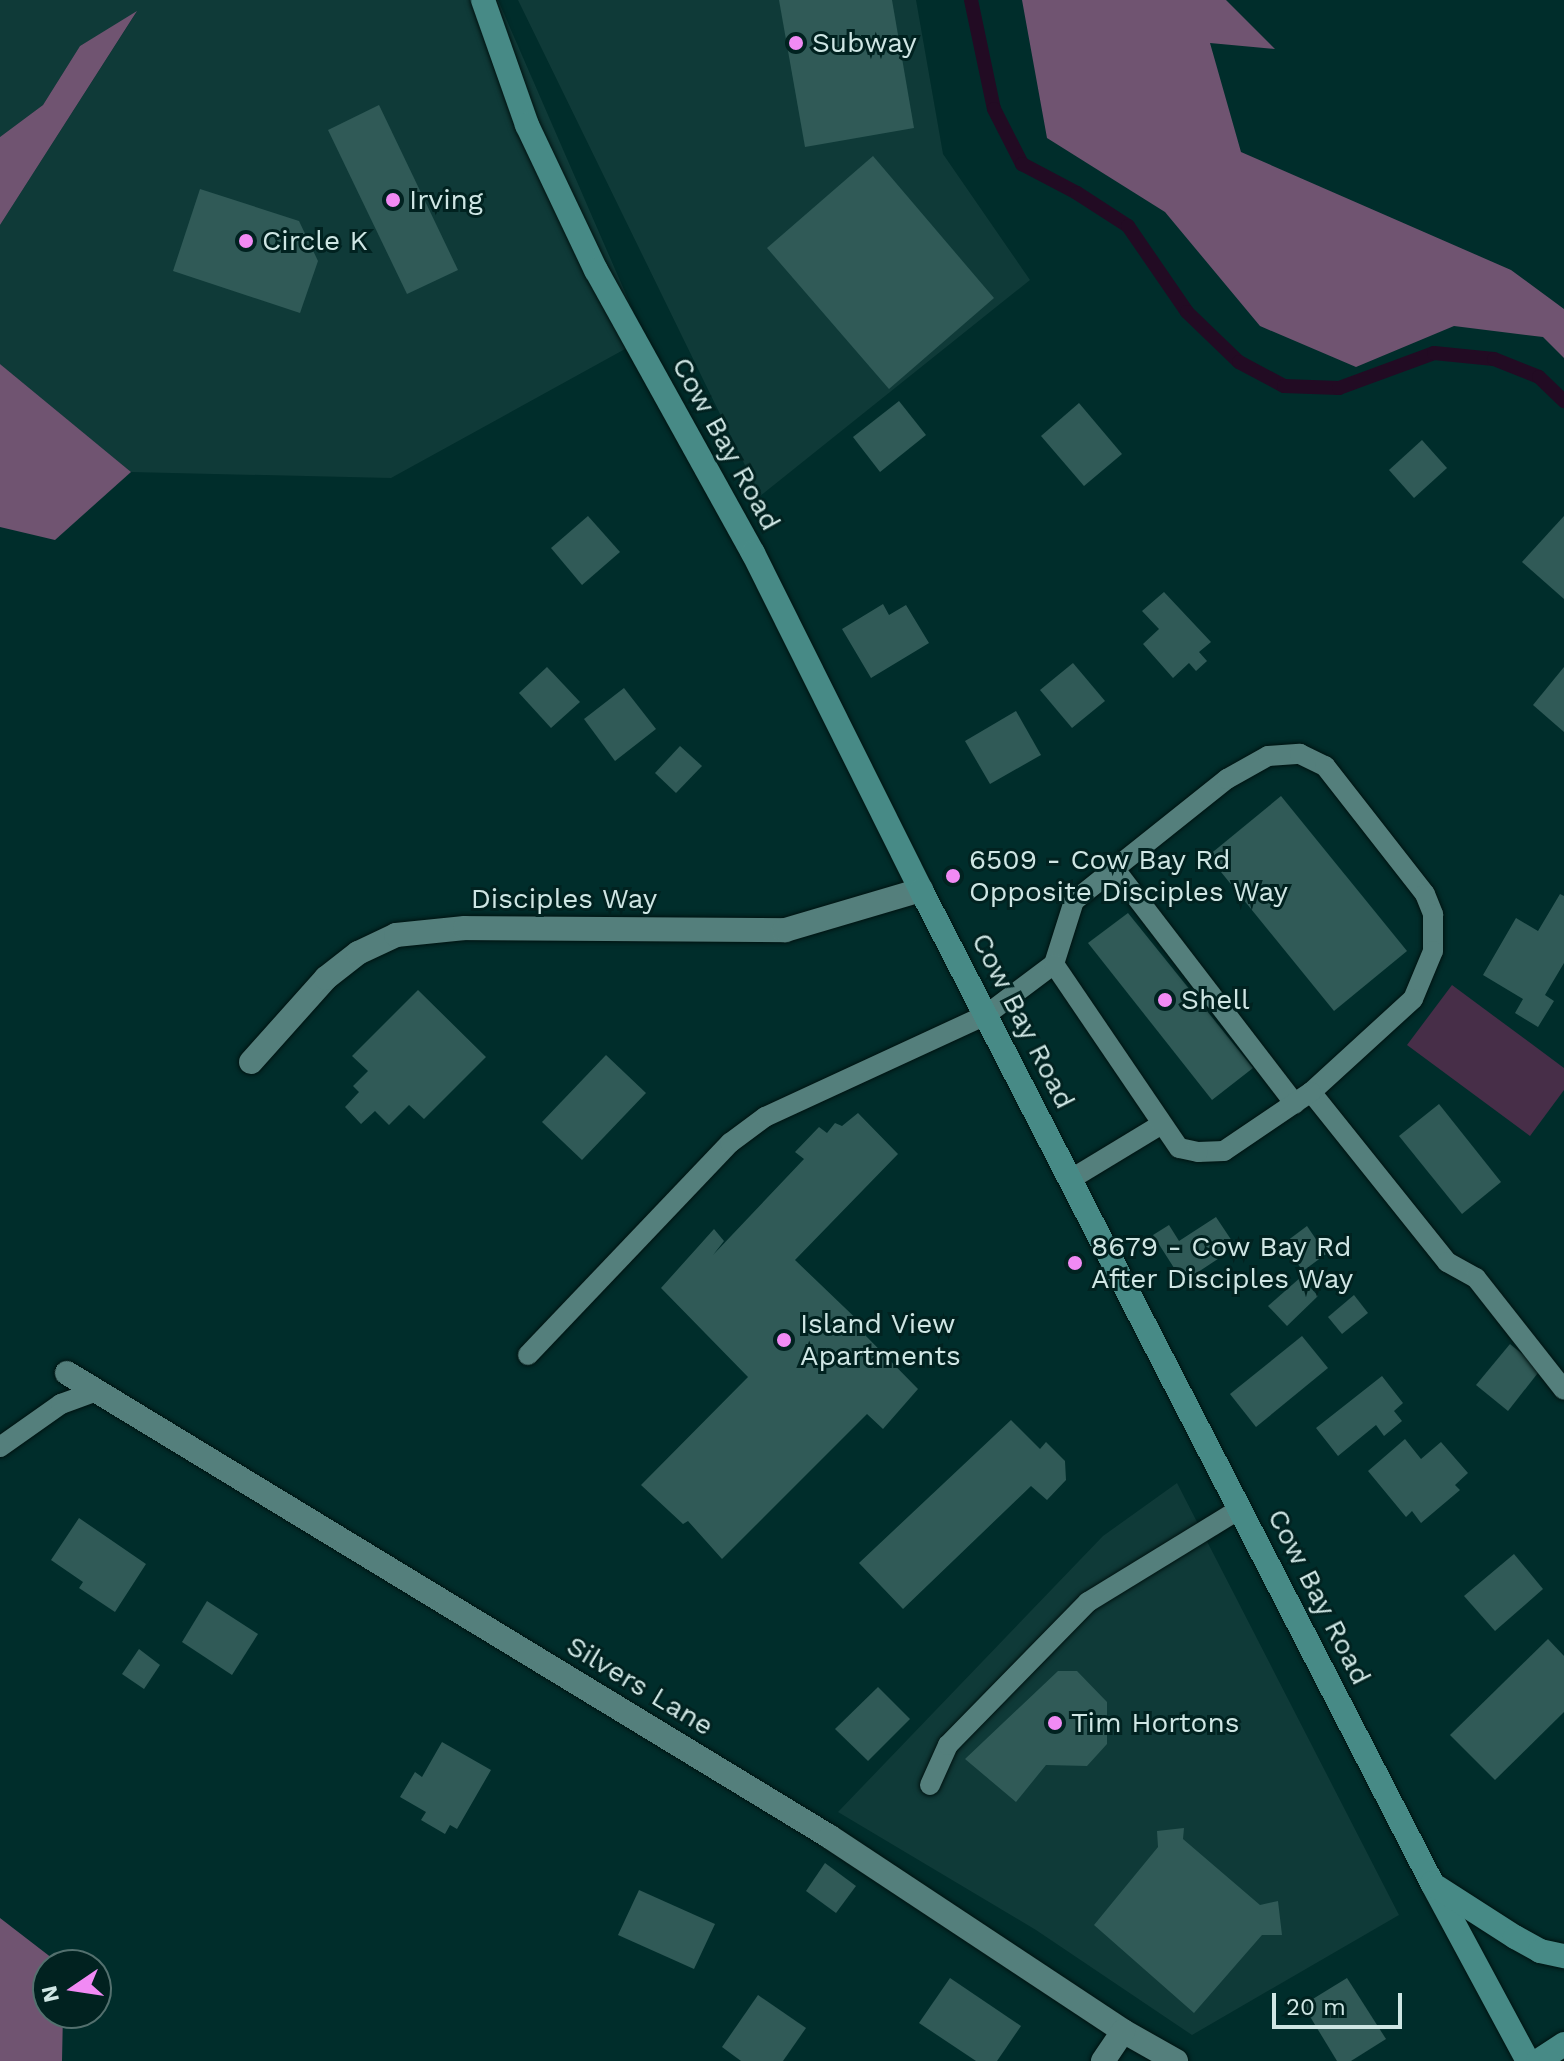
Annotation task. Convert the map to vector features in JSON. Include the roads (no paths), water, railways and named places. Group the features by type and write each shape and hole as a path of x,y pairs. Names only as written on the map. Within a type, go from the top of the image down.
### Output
{"main road":[{"name":"Cow Bay Road","path":"483,0 527,125 596,270 753,553 921,890 1432,1883 1528,2061"},
{"path":"1432,1883 1540,1951 1564,1956"},
{"path":"1538,2061 1564,2044"}],"street":[{"name":"Disciples Way","path":"251,1062 326,978 358,953 396,935 465,928 785,930 921,890"},
{"name":"Silvers Lane","path":"67,1373 830,1837 1123,2031 1176,2061"},
{"path":"1103,2061 1123,2031"}],"lane":[{"path":"528,1355 730,1143 765,1117 986,1015 1054,964 1074,901 1227,779 1268,756 1300,754 1325,766 1425,894 1433,914 1433,951 1413,999 1303,1098 1224,1151 1198,1152 1179,1148 1160,1125 1054,964"},
{"path":"1114,868 1303,1098 1447,1262 1476,1278 1564,1390"},
{"path":"1071,1179 1160,1125"},
{"path":"0,1447 61,1404 96,1391"},
{"path":"930,1785 948,1745 1088,1602 1240,1509"}],"waterway":[{"path":"971,0 994,109 1022,164 1077,193 1128,226 1187,312 1239,362 1284,386 1339,388 1434,353 1494,359 1539,377 1564,401"}],"place":[{"name":"Subway","path":"796,43"},
{"name":"Irving","path":"393,200"},
{"name":"Circle K","path":"246,241"},
{"name":"6509 - Cow Bay Rd Opposite Disciples Way","path":"953,876"},
{"name":"Shell","path":"1165,1000"},
{"name":"8679 - Cow Bay Rd After Disciples Way","path":"1075,1263"},
{"name":"Island View Apartments","path":"784,1340"},
{"name":"Tim Hortons","path":"1055,1723"}]}
